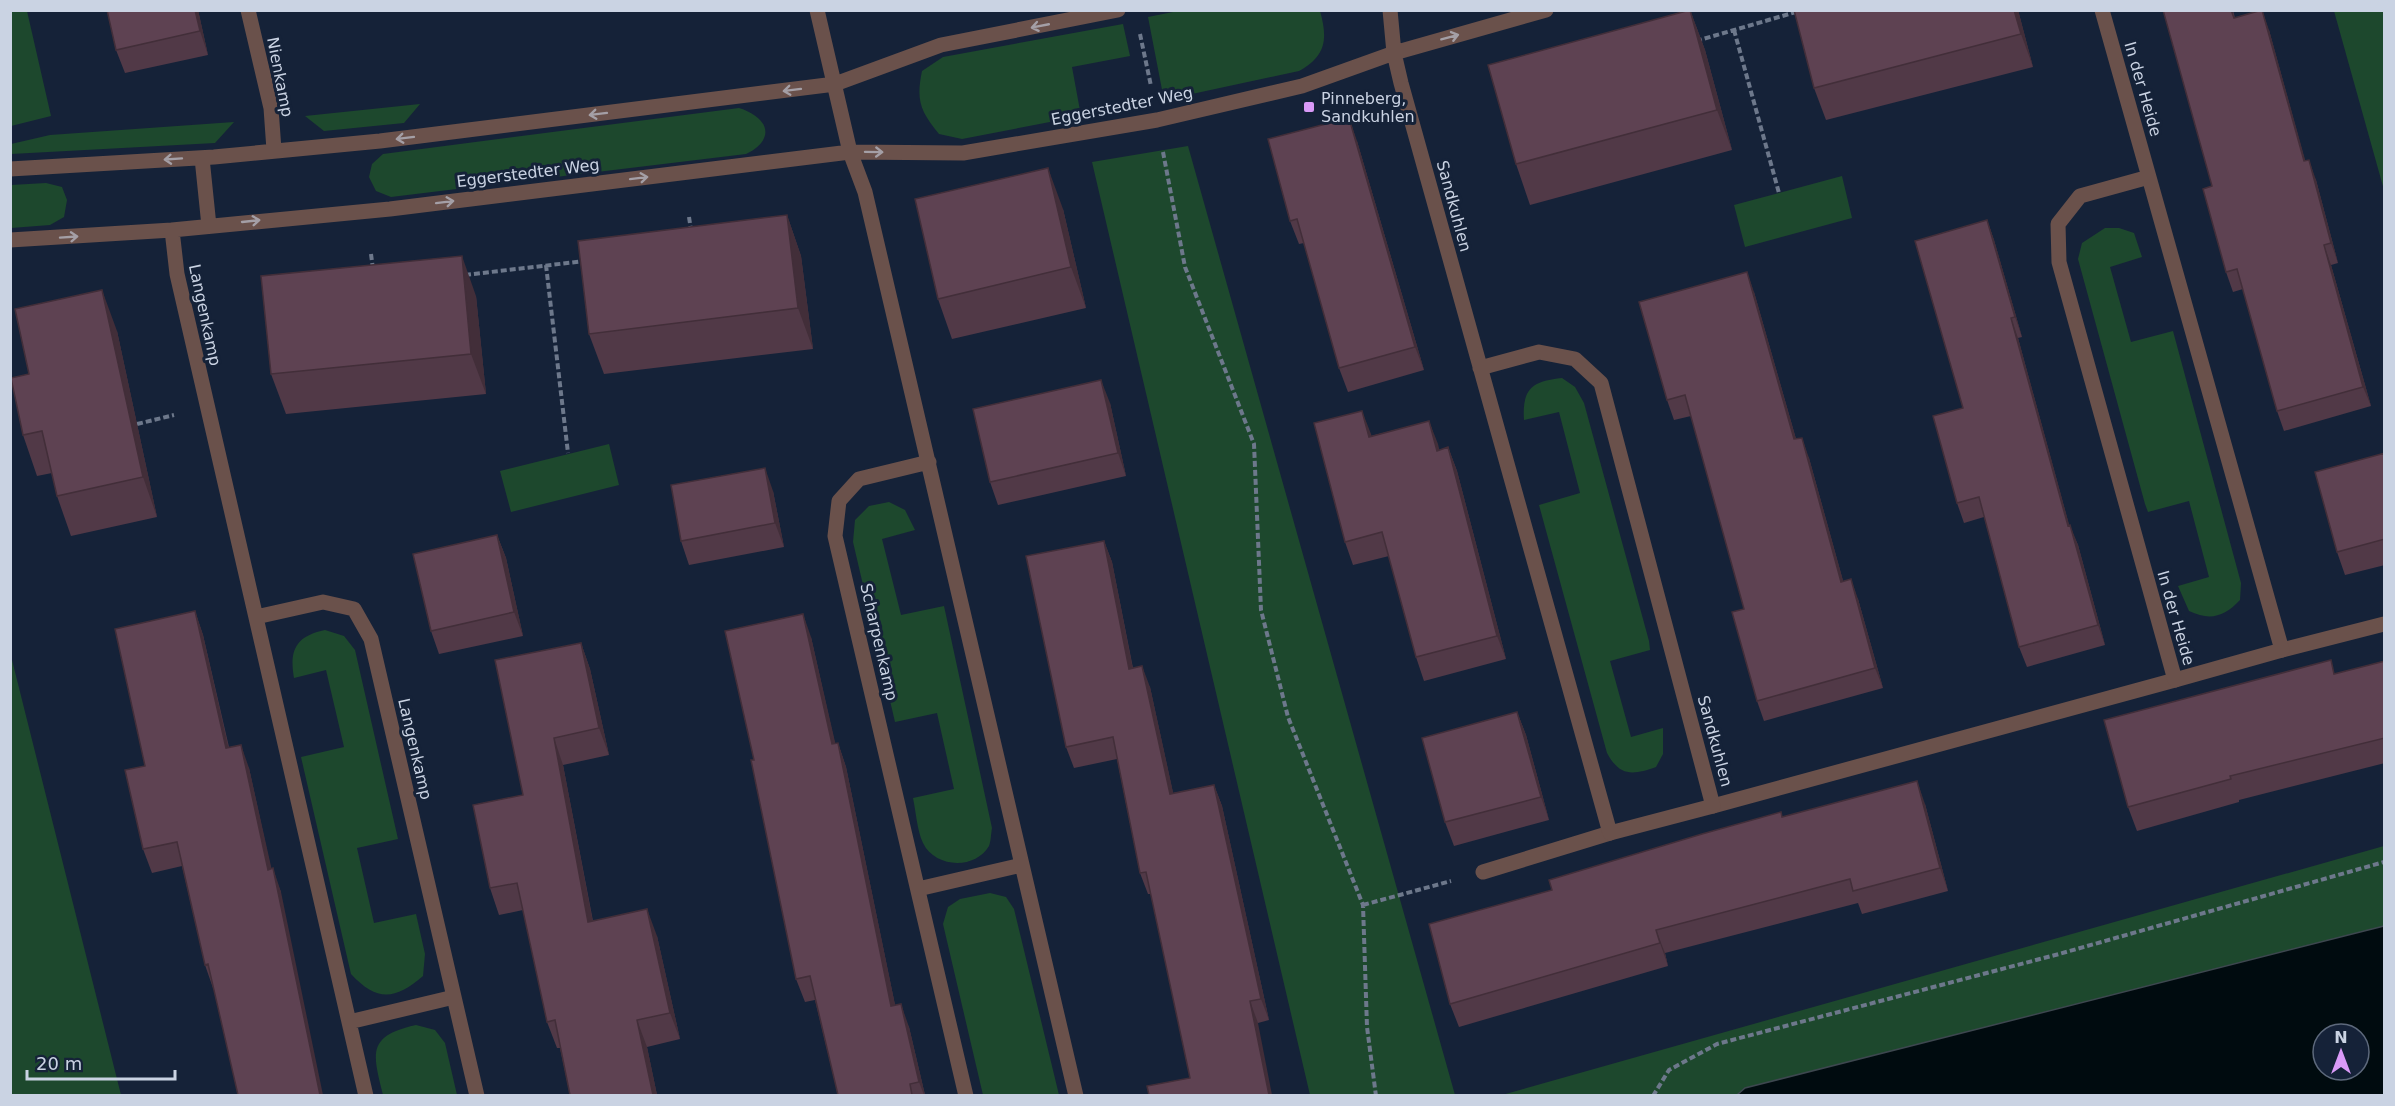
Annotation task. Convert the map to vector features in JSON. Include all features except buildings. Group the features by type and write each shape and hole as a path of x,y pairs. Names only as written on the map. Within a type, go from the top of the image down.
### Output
{"street":[{"name":"Nienkamp","path":"248,10 271,108 274,150"},
{"path":"817,10 850,152 865,192 1076,1095"},
{"path":"10,169 202,158 392,140 835,84 940,45 1118,10"},
{"path":"1390,10 1394,53"},
{"name":"Eggerstedter Weg","path":"10,240 172,230 390,209 850,152 963,153 1157,120 1302,86 1394,53 1546,10"},
{"name":"In der Heide","path":"2102,10 2149,177 2282,650 2175,680 2059,262 2058,224 2080,196 2149,177"},
{"name":"Sandkuhlen","path":"1394,53 1480,368 1611,833 1713,806 1601,383 1575,359 1539,352 1480,368"},
{"path":"202,158 209,226"},
{"name":"Langenkamp","path":"172,230 177,274 366,1095"},
{"name":"Scharpenkamp","path":"929,462 859,479 839,501 835,536 966,1095"},
{"name":"Langenkamp","path":"256,617 322,602 354,609 371,639 477,1095"},
{"path":"2282,650 2385,624"},
{"path":"1713,806 2175,680"},
{"path":"1483,872 1611,833"},
{"path":"918,889 1022,865"},
{"path":"349,1022 454,997"}],"path":[{"path":"1691,42 1803,10"},
{"path":"1734,30 1779,193"},
{"path":"1139,31 1185,267 1254,444 1261,610 1288,717 1363,905 1367,1027 1376,1095"},
{"path":"689,217 692,238"},
{"path":"372,254 374,275"},
{"path":"454,276 591,260"},
{"path":"546,266 568,453"},
{"path":"1653,1095 1669,1070 1717,1044 2059,954 2385,862"},
{"path":"1363,905 1483,872"}],"green space":[{"path":"10,11 27,11 51,116 11,126"},
{"path":"1178,11 1320,11 1324,30 1323,46 1315,59 1299,71 1164,100 1148,17"},
{"path":"2334,11 2384,11 2384,190"},
{"path":"1123,24 1130,56 1072,67 1081,116 962,139 939,134 927,119 921,105 919,90 922,71 943,57"},
{"path":"420,104 404,123 324,131 305,116"},
{"path":"739,108 757,117 765,129 762,142 746,154 391,197 376,191 369,177 372,164 383,154"},
{"path":"234,122 215,143 11,154 11,144 50,135"},
{"path":"1188,146 1455,1095 1310,1095 1092,162"},
{"path":"1842,176 1852,218 1745,247 1734,205"},
{"path":"46,183 62,187 67,200 64,217 50,225 11,228 11,185"},
{"path":"2105,228 2119,228 2134,233 2142,257 2110,267 2131,342 2173,331 2241,583 2240,600 2216,616 2204,616 2189,611 2178,586 2209,577 2189,501 2148,512 2145,504 2078,259 2082,243"},
{"path":"1562,378 1575,387 1584,403 1649,641 1650,650 1610,661 1631,737 1663,728 1663,754 1656,767 1640,772 1622,770 1607,753 1539,505 1580,493 1559,412 1524,420 1525,401 1531,389 1551,379"},
{"path":"609,444 619,485 511,512 500,471"},
{"path":"889,502 905,510 915,530 882,539 901,615 944,606 992,828 989,846 983,854 965,862 955,863 936,857 921,838 913,798 954,789 937,713 895,722 853,542 855,520 869,506"},
{"path":"325,630 344,636 355,650 398,839 357,848 374,923 416,914 425,954 423,976 404,990 395,993 386,994 369,990 351,974 301,757 344,747 326,670 294,678 293,660 297,646 307,636"},
{"path":"11,656 121,1095 11,1095"},
{"path":"2384,846 2384,1095 1502,1095"},
{"path":"990,893 1006,897 1014,909 1059,1095 983,1095 943,924 948,907 960,899"},
{"path":"416,1025 435,1030 445,1043 457,1095 383,1095 377,1068 377,1049 388,1035"}],"shaded area":[{"path":"2384,926 2384,1095 1737,1095 1745,1088"}],"place":[{"name":"Pinneberg, Sandkuhlen","path":"1309,107"}]}
